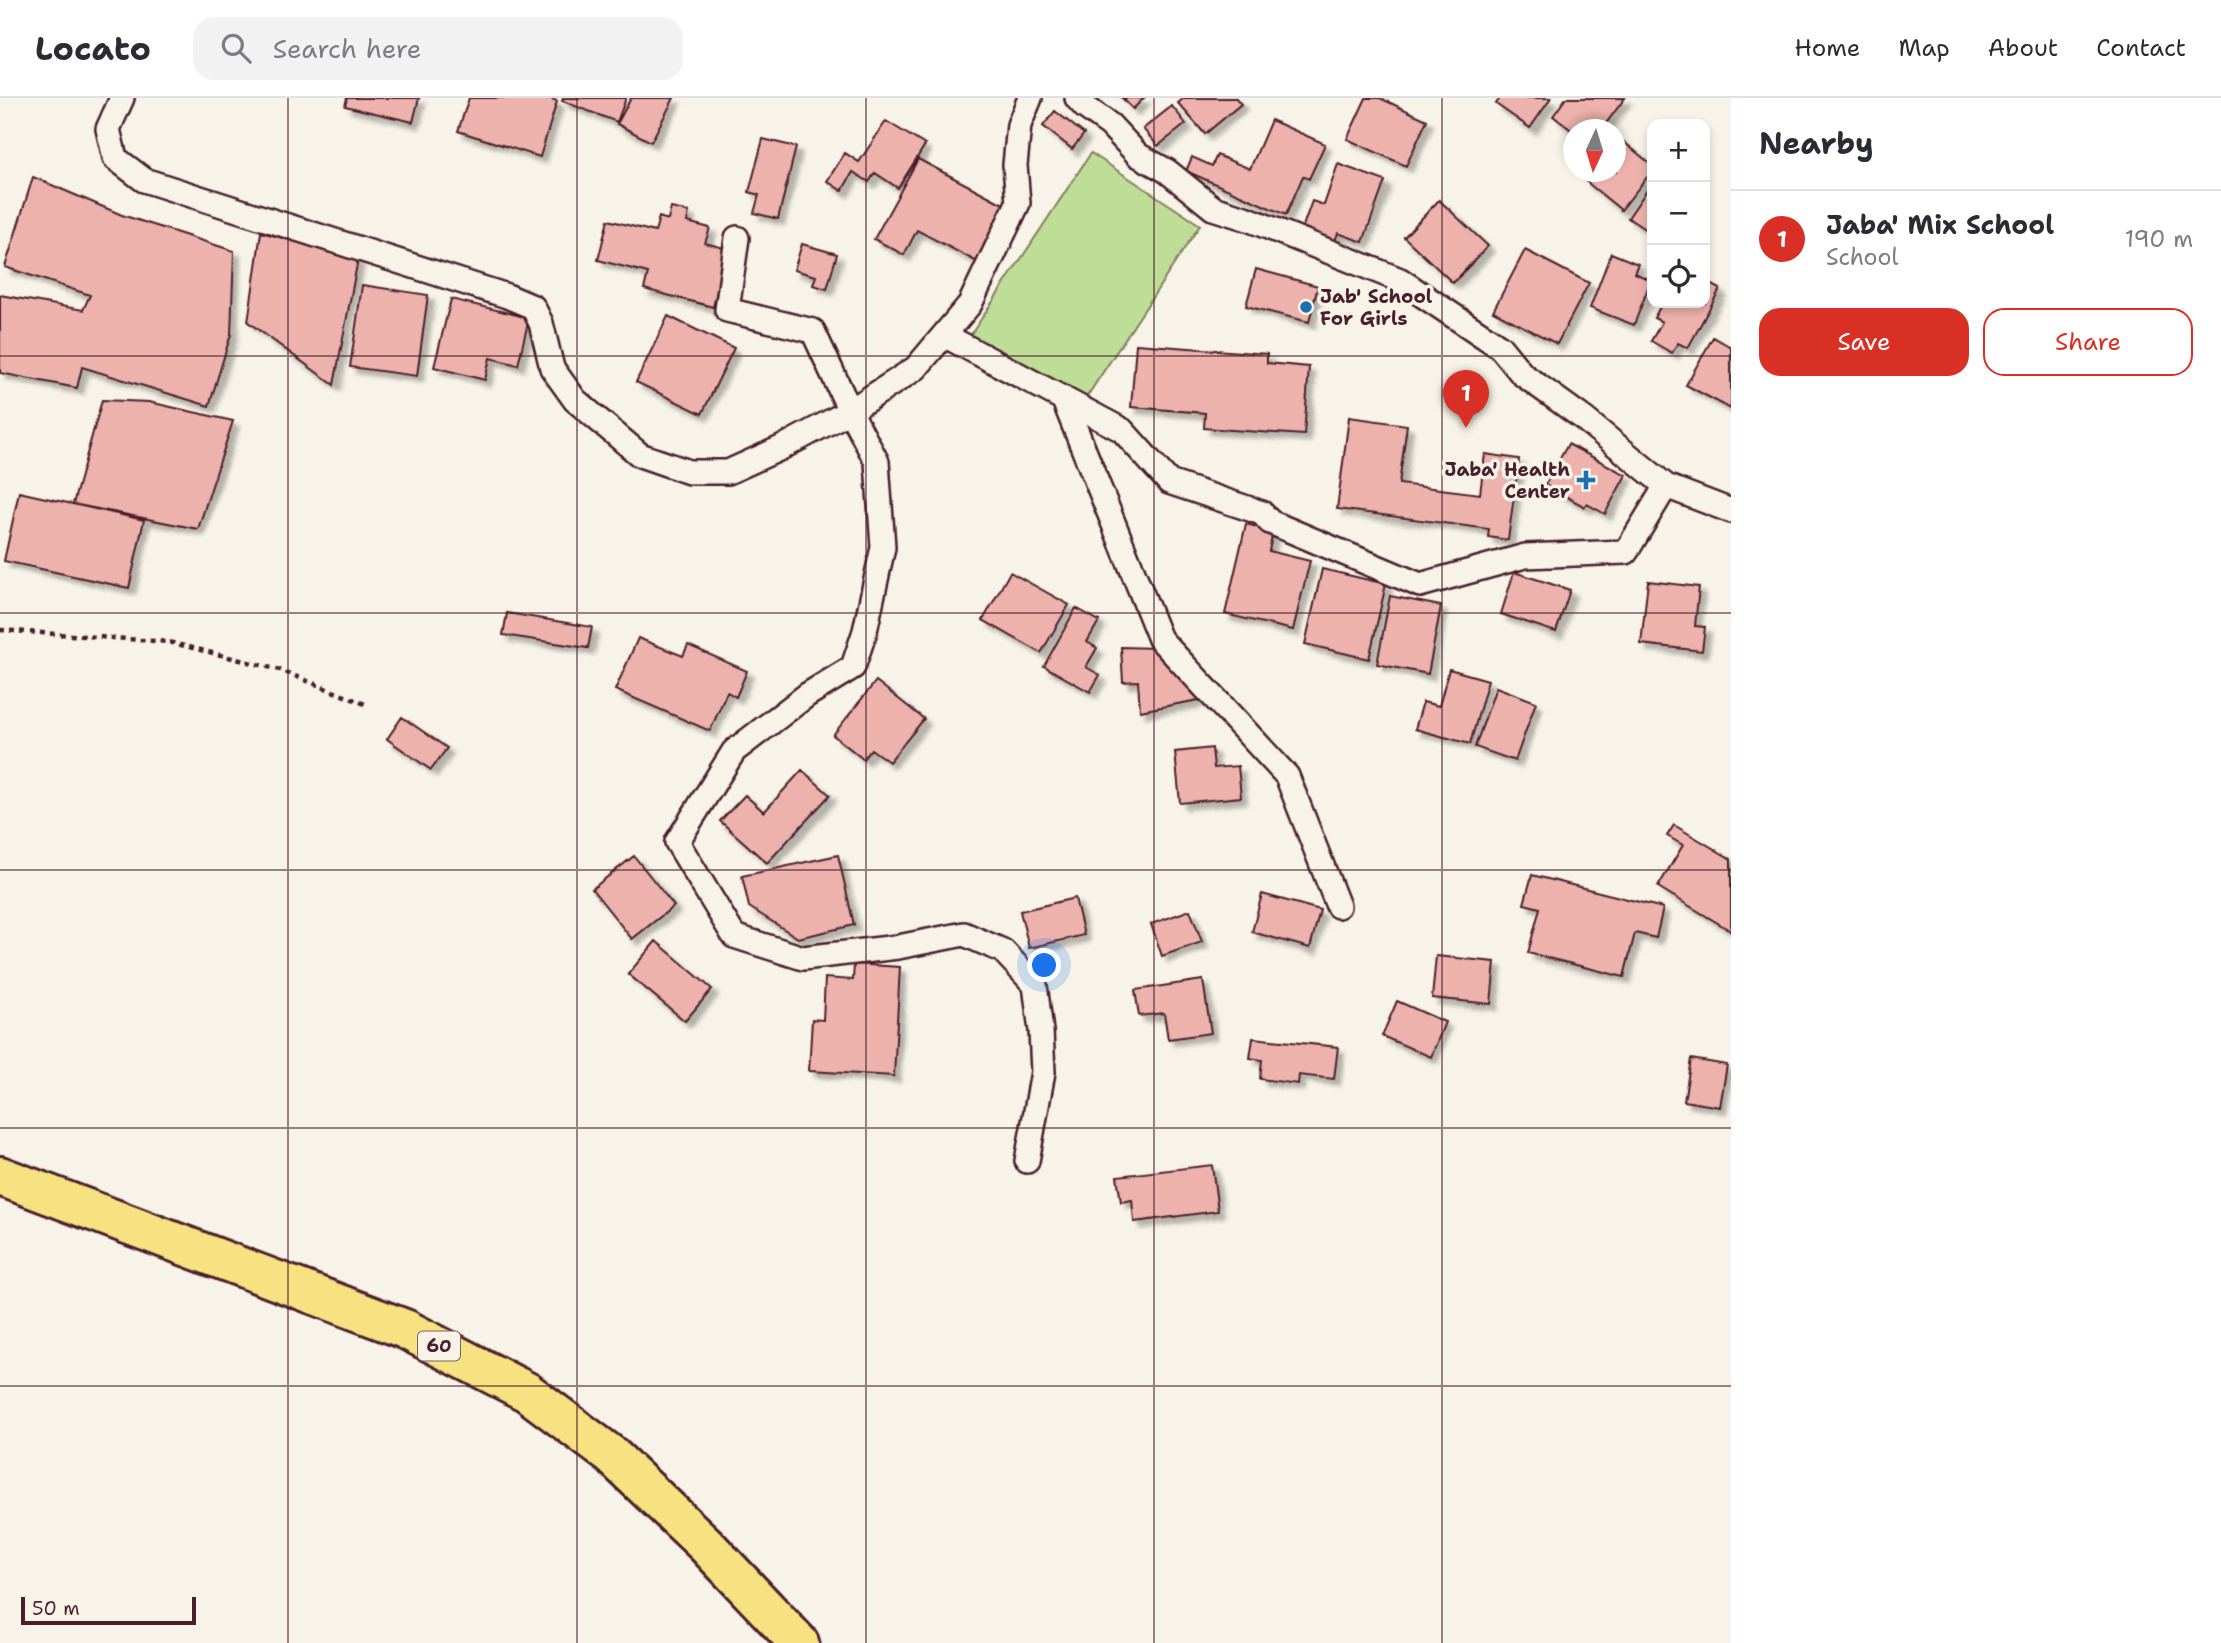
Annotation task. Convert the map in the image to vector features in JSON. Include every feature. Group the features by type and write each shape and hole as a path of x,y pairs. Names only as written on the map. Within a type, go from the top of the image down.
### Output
{"highway":[{"name":"60","path":"0,1176 405,1329 527,1391 611,1455 706,1545 799,1643"}],"street":[{"path":"122,98 108,129 115,158 144,180 508,296 533,307 541,323 552,368 575,400 640,455 690,472 728,472 781,448 850,411 916,369 970,304 1018,203 1015,164 1019,125 1030,98"},
{"path":"1077,98 1110,125 1139,155 1167,171 1213,208 1248,219 1399,280 1500,347 1522,374 1583,418 1666,486 1731,511"},
{"path":"737,238 727,310 813,331 877,463 883,547 865,631 853,667 807,695 734,751 677,842 734,936 803,958 898,947 964,934 1003,951 1035,985 1041,1031 1043,1072 1027,1161"},
{"path":"944,335 1122,430 1169,482 1262,513 1270,522 1420,585 1525,556 1626,552 1666,486"},
{"path":"1063,398 1160,639 1287,776 1338,905"}],"path":[{"path":"0,630 169,642 280,670 365,704"}],"green space":[{"path":"1091,153 1200,225 1080,407 970,336"}],"building":[{"path":"347,98 419,98 413,122 345,106"},
{"path":"469,98 549,98 557,101 540,157 458,131"},
{"path":"563,98 626,98 617,122 562,101"},
{"path":"631,98 674,98 651,142 617,124"},
{"path":"1122,98 1144,98 1133,109"},
{"path":"1184,98 1236,98 1241,104 1205,134 1178,103"},
{"path":"1366,98 1380,98 1427,120 1406,166 1347,139"},
{"path":"1500,98 1551,98 1530,128 1496,104"},
{"path":"1566,98 1625,98 1609,119 1563,119 1563,124 1553,116"},
{"path":"1172,106 1186,124 1158,146 1143,129"},
{"path":"1055,111 1084,134 1072,149 1043,126"},
{"path":"1271,120 1325,144 1309,179 1303,176 1286,215 1186,171 1192,157 1212,166 1217,155 1250,169"},
{"path":"886,121 925,145 898,188 875,173 869,182 853,172 842,191 827,181 845,153 859,162"},
{"path":"763,139 796,147 778,219 754,213 759,195 749,192"},
{"path":"1626,144 1647,161 1647,177 1621,210 1586,182 1626,182"},
{"path":"918,159 1007,206 977,262 917,230 904,255 874,239"},
{"path":"1338,164 1385,181 1363,242 1338,233 1335,241 1302,229 1312,201 1324,205"},
{"path":"33,177 122,215 234,251 231,334 209,406 82,367 77,388 0,373 0,295 83,310 90,295 5,267"},
{"path":"1647,190 1647,231 1628,218"},
{"path":"1439,200 1488,246 1453,283 1404,237"},
{"path":"671,208 689,212 687,222 710,228 705,243 728,249 713,307 644,289 648,273 598,260 608,220 655,232 659,217 668,220"},
{"path":"261,232 358,259 334,385 248,322"},
{"path":"802,244 837,254 827,289 813,285 816,276 794,270"},
{"path":"1525,250 1589,283 1557,344 1493,311"},
{"path":"1611,253 1638,264 1634,273 1647,278 1647,291 1634,325 1590,308"},
{"name":"Jab' School For Girls","path":"1256,269 1318,286 1309,322 1246,306"},
{"path":"1710,284 1720,289 1710,307"},
{"path":"362,285 428,295 417,376 350,367"},
{"path":"451,299 529,318 518,365 490,358 485,380 434,367"},
{"path":"1659,308 1710,308 1688,348 1678,343 1672,353 1651,341 1662,322 1654,318"},
{"path":"668,316 734,348 702,414 636,382"},
{"path":"1713,337 1731,347 1731,409 1686,385"},
{"name":"Jab' School For Girls","path":"1136,344 1267,354 1267,363 1309,367 1304,435 1204,428 1205,413 1131,407"},
{"path":"102,400 149,402 233,421 198,529 73,504"},
{"path":"1349,417 1407,425 1399,484 1480,494 1485,454 1519,459 1508,540 1488,537 1489,529 1337,509"},
{"name":"Jaba' Health Center","path":"1568,444 1626,475 1605,514 1587,504 1585,507 1545,485"},
{"path":"19,492 144,520 129,588 4,561"},
{"path":"1246,524 1273,531 1269,551 1310,561 1293,630 1225,614"},
{"path":"1322,569 1386,584 1369,659 1305,644"},
{"path":"1010,572 1069,605 1041,653 983,620"},
{"path":"1514,572 1570,590 1556,632 1501,614"},
{"path":"1648,581 1699,587 1695,626 1705,627 1702,651 1641,644"},
{"path":"1390,596 1441,606 1428,674 1377,664"},
{"path":"1076,608 1099,621 1087,642 1097,648 1086,667 1100,675 1090,692 1044,666"},
{"path":"507,613 592,627 588,648 503,635"},
{"path":"638,638 683,656 688,645 747,671 736,697 727,692 710,731 615,690"},
{"path":"1121,647 1157,648 1204,699 1140,711 1138,681 1123,682"},
{"path":"1449,669 1488,680 1470,744 1415,729 1423,702 1439,706"},
{"path":"876,681 924,719 889,762 871,749 863,759 833,735"},
{"path":"1496,687 1536,702 1515,761 1475,747"},
{"path":"402,717 447,748 431,770 387,739"},
{"path":"1212,748 1214,768 1238,766 1241,797 1180,803 1175,752"},
{"path":"802,770 830,795 767,863 720,821 745,795 764,812"},
{"path":"1674,825 1731,859 1731,931 1658,887 1683,845 1667,836"},
{"path":"838,855 854,925 798,938 749,907 742,876"},
{"path":"634,856 674,906 632,939 592,889"},
{"path":"1532,875 1663,908 1656,938 1635,933 1624,977 1528,953 1540,908 1524,904"},
{"path":"1262,894 1320,910 1310,948 1252,932"},
{"path":"1075,898 1084,935 1029,948 1020,911"},
{"path":"1190,910 1202,942 1162,956 1151,924"},
{"path":"656,941 712,989 685,1021 628,974"},
{"path":"1436,956 1495,962 1491,1004 1432,998"},
{"path":"854,964 900,967 894,1076 809,1071 812,1019 823,1020 825,978 853,980"},
{"path":"1203,980 1211,1033 1168,1039 1164,1013 1139,1016 1135,990"},
{"path":"1397,1001 1445,1022 1431,1057 1382,1036"},
{"path":"1253,1038 1338,1047 1334,1079 1299,1075 1298,1084 1260,1079 1262,1060 1250,1058"},
{"path":"1691,1059 1727,1065 1720,1107 1684,1101"},
{"path":"1212,1165 1218,1211 1134,1222 1132,1200 1121,1202 1117,1176"}],"place":[{"name":"Jab' School For Girls","path":"1306,307"},
{"name":"Jaba' Mix School","path":"1466,428"},
{"name":"Jaba' Health Center","path":"1586,480"}]}
